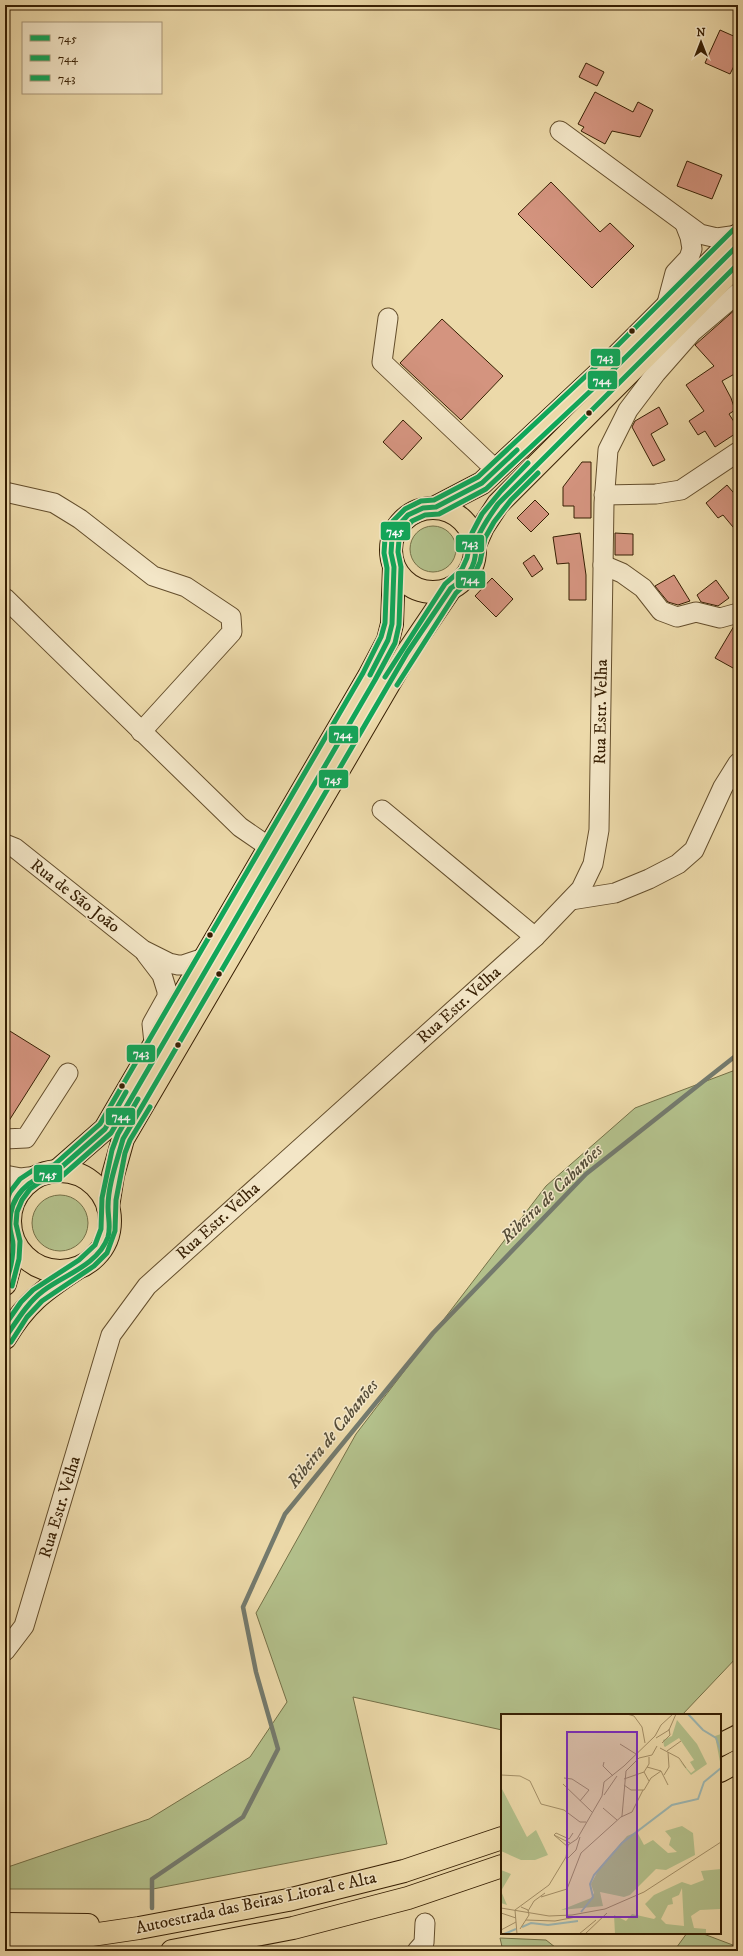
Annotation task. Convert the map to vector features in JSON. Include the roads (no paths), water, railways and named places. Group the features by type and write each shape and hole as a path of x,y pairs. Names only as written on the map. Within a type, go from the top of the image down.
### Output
{"main road":[{"path":"5,1284 12,1258 9,1227 10,1210 16,1196 25,1184 47,1173 105,1129 369,676 388,640 394,605 394,567 391,553 392,538 398,526 408,515 423,508 436,507 482,483 609,364 738,235"},
{"path":"475,545 483,527 498,504 734,271"},
{"path":"394,567 401,578 412,586 424,591 438,592 451,588 462,581 470,571 475,558 475,545 472,534 466,524 453,513 436,507"},
{"path":"108,1207 123,1139 408,653 451,588"},
{"path":"5,1338 28,1305 43,1291 90,1261 101,1250 108,1237 110,1222 108,1207 101,1192 89,1180 74,1172 47,1173"},
{"path":"9,1227 21,1254 33,1264 47,1270 62,1271 77,1268"},
{"path":"721,1744 738,1736"},
{"path":"721,1770 738,1761"},
{"name":"Autoestrada das Beiras Litoral e Alta","path":"5,1944 51,1941 139,1928 288,1900 404,1871 501,1838"},
{"name":"Autoestrada das Beiras Litoral e Alta","path":"172,1951 293,1928 408,1898 501,1866"},
{"path":"5,1924 58,1924 139,1928"}],"street":[{"path":"560,131 700,234 717,238 738,235"},
{"path":"666,307 675,273 689,258 692,249 690,237 685,224"},
{"name":"Rua Estr. Velha","path":"5,1651 24,1626 111,1335 147,1286 535,937 581,889 593,864 599,830 604,495 608,450 628,410 656,373 692,332 738,293"},
{"path":"388,318 382,362 496,470"},
{"path":"604,495 656,494 681,490 738,452"},
{"path":"5,492 54,503 80,519 153,576 186,587 231,617 232,632 141,732"},
{"path":"603,565 622,573 638,584 643,588 661,611 677,617 696,612 720,618 738,614"},
{"path":"5,598 240,827 269,847"},
{"path":"571,900 616,892 678,864 694,850 723,787 738,763"},
{"path":"382,810 535,937"},
{"name":"Rua de São João","path":"5,844 14,848 143,950"},
{"path":"143,950 178,966 184,966 204,958"},
{"path":"143,950 162,975 167,991 167,997 152,1024 154,1043"},
{"path":"5,1139 26,1138 68,1073"},
{"path":"5,1175 21,1178 47,1173"},
{"path":"417,1951 424,1943 425,1923"}],"waterway":[{"name":"Ribeira de Cabanões","path":"152,1908 152,1879 243,1817 278,1749 256,1672 243,1607 285,1514 433,1333 586,1174 738,1054"}]}
